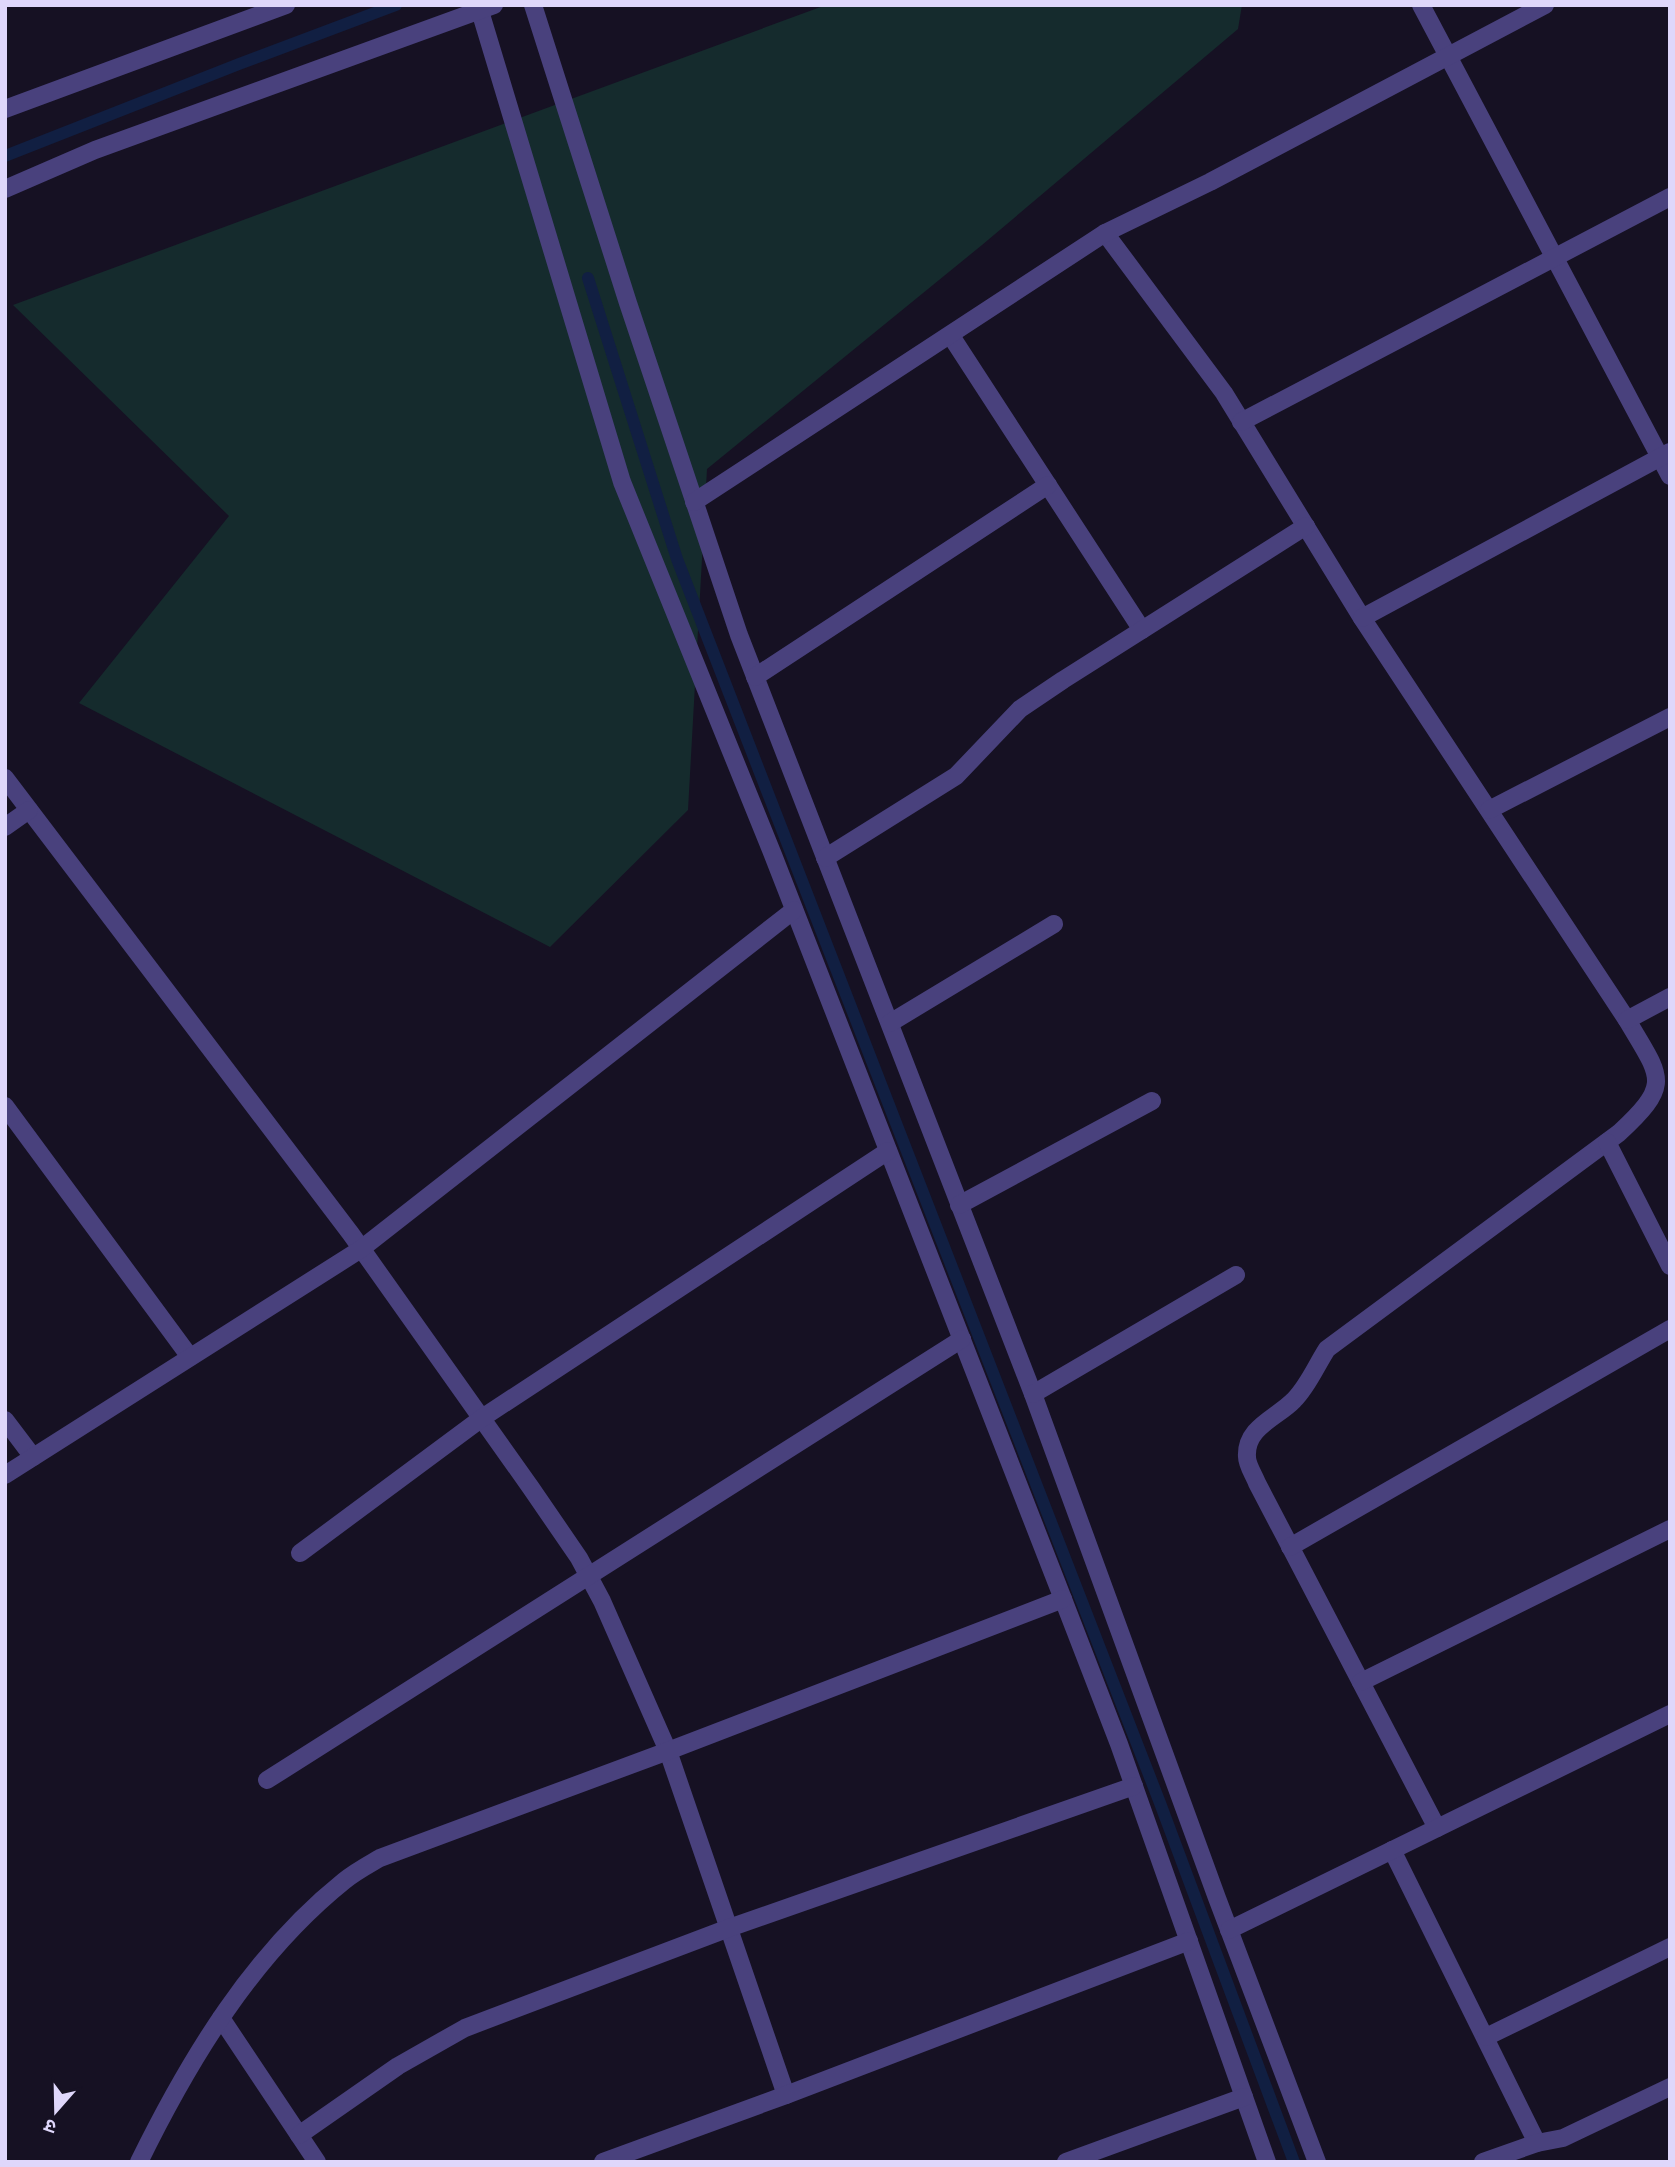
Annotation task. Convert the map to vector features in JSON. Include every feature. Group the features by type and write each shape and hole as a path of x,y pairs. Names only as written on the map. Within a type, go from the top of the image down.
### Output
{"street":[{"path":"5,109 286,5"},
{"path":"533,5 694,502 755,677 1033,1394 1317,2162"},
{"path":"1421,5 1555,259 1665,455 1670,476"},
{"path":"694,502 1105,233 1210,182 1545,5"},
{"path":"5,189 95,150 489,7 622,482 794,910 1063,1599 1134,1786 1267,2162"},
{"path":"1241,422 1670,197"},
{"path":"1105,233 1224,393 1362,618 1627,1020 1656,1070 1656,1089 1646,1108 1606,1142 1327,1349 1294,1401 1262,1424 1251,1436 1247,1458 1290,1547 1437,1828"},
{"path":"950,336 1142,630"},
{"path":"1362,618 1665,455"},
{"path":"755,677 1048,485"},
{"path":"825,858 956,776 1020,709 1306,526"},
{"path":"1489,810 1670,717"},
{"path":"5,778 361,1249 538,1498 589,1578 630,1661 668,1751 786,2095"},
{"path":"5,827 29,810"},
{"path":"5,1475 361,1249 794,910"},
{"path":"890,1023 1054,924"},
{"path":"1627,1020 1670,997"},
{"path":"960,1205 1152,1101"},
{"path":"5,1105 190,1357"},
{"path":"1606,1142 1670,1266"},
{"path":"300,1553 482,1418 888,1151"},
{"path":"1033,1394 1236,1275"},
{"path":"1290,1547 1670,1329"},
{"path":"267,1780 962,1339"},
{"path":"5,1420 33,1457"},
{"path":"1361,1682 1670,1529"},
{"path":"139,2162 209,2035 253,1972 311,1910 345,1879 380,1858 1063,1599"},
{"path":"1229,1930 1670,1714"},
{"path":"299,2135 398,2066 465,2028 729,1928 1134,1786"},
{"path":"1392,1850 1537,2143"},
{"path":"603,2162 1189,1941"},
{"path":"1486,2037 1670,1947"},
{"path":"221,2018 317,2162"},
{"path":"1483,2162 1537,2143 1563,2138 1670,2087"},
{"path":"1066,2162 1244,2097"}],"green space":[{"path":"826,5 1242,5 1238,29 982,245 707,469 688,810 550,947 79,703 229,516 13,305"}],"waterway":[{"path":"5,156 396,5"},
{"path":"588,278 677,559 1160,1803 1294,2162"}]}
